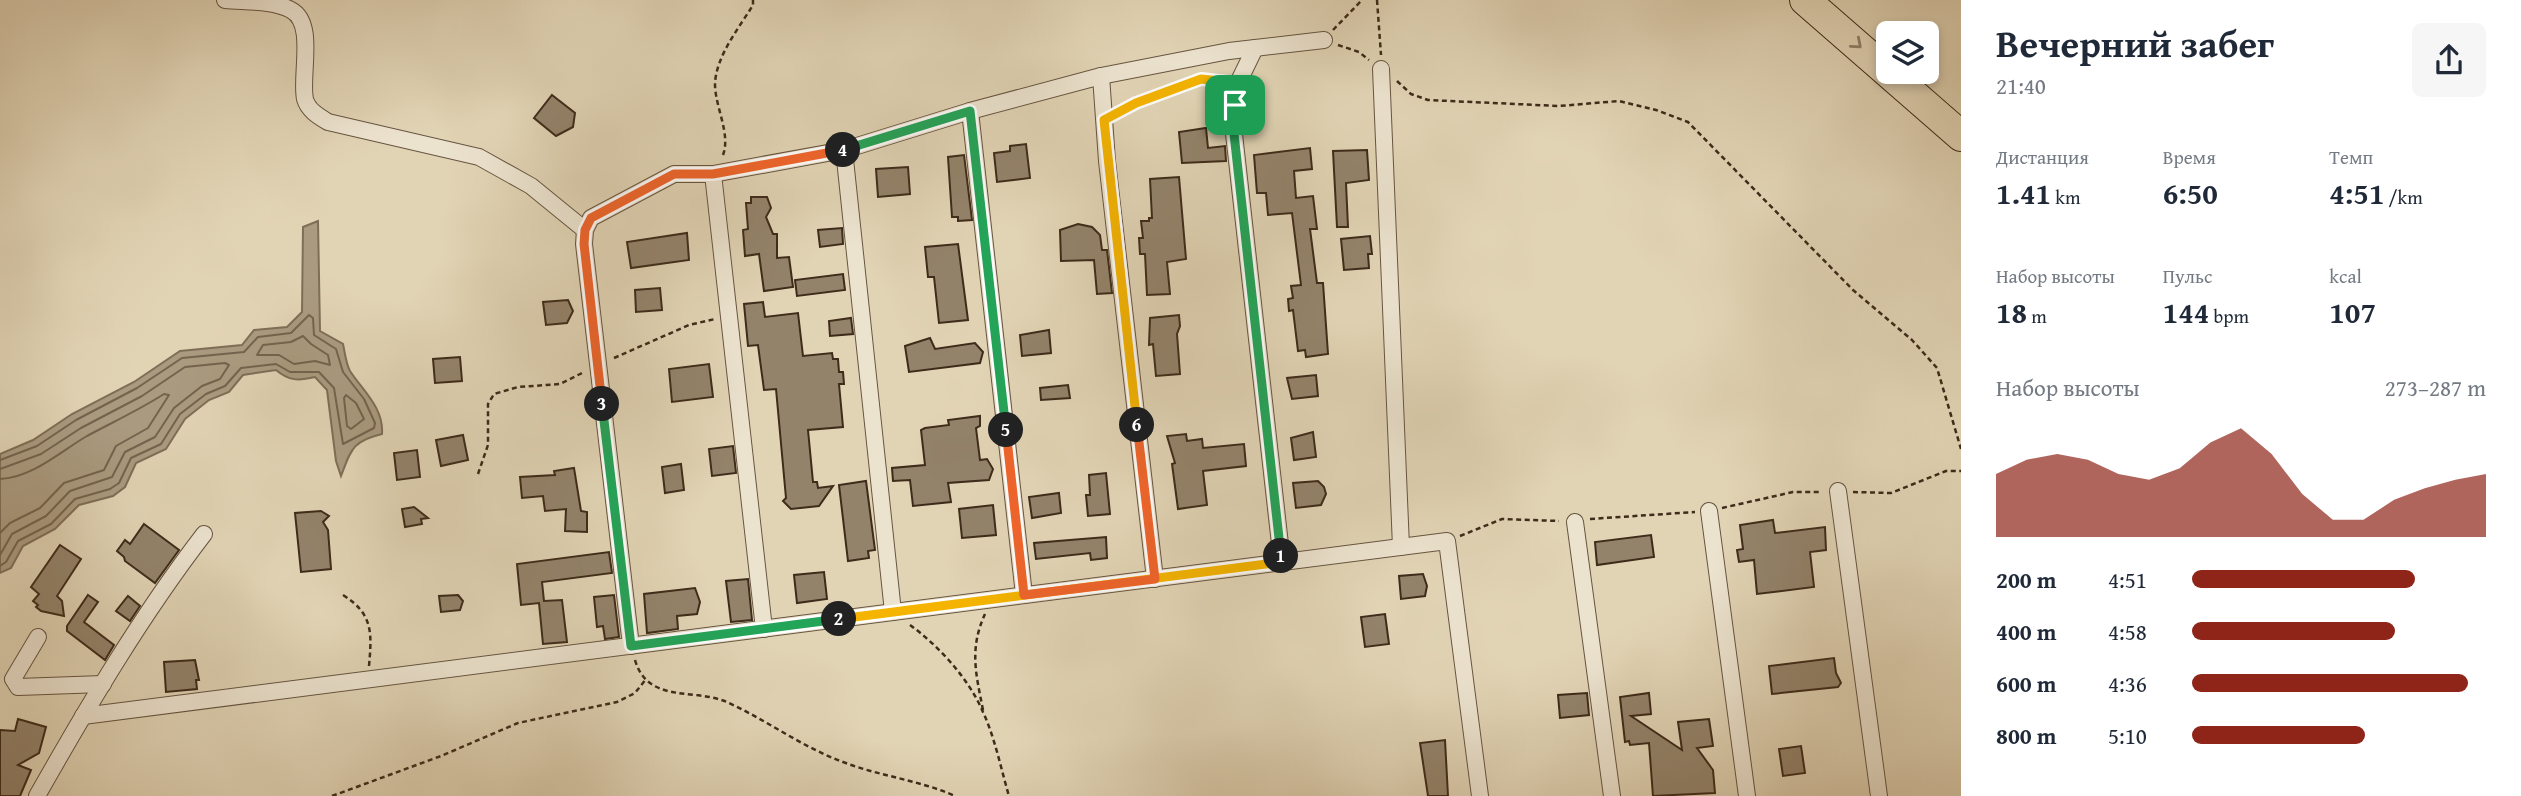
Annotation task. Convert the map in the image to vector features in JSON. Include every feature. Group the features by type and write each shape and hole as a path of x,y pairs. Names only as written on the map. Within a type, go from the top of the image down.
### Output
{"highway":[{"path":"1805,0 1961,136"}],"street":[{"path":"225,0 279,6 294,11 304,27 305,100 312,112 328,122 479,157 531,186 585,230"},
{"path":"631,646 584,244 585,230 591,218 674,174 713,174 844,150 970,111 1101,76 1255,48 1324,40"},
{"path":"1255,48 1238,83 1233,125 1282,562"},
{"path":"1381,69 1401,547"},
{"path":"1101,76 1155,579"},
{"path":"970,111 1024,595"},
{"path":"844,150 893,612"},
{"path":"713,174 764,629"},
{"path":"1838,492 1879,796"},
{"path":"1709,511 1747,796"},
{"path":"1576,522 1612,796"},
{"path":"37,796 83,716 171,576 204,534"},
{"path":"83,716 1447,541 1480,796"},
{"path":"38,637 13,679 18,687 103,684"}],"path":[{"path":"713,174 725,152 715,86 717,67 753,5 753,0"},
{"path":"1362,0 1324,40 1359,52 1411,93 1429,100 1559,106 1619,101 1689,122 1853,290 1912,341 1937,368 1961,449"},
{"path":"1377,0 1381,69"},
{"path":"1104,120 1136,103 1201,79 1238,83"},
{"path":"478,474 488,445 488,404 494,394 518,387 560,384 689,325 729,315"},
{"path":"343,595 361,606 368,621 371,644 368,680"},
{"path":"992,600 978,629 973,657 984,713 1009,796"},
{"path":"893,612 923,634 968,684 984,713"},
{"path":"631,646 639,673 664,690 710,696 728,702 844,763 955,796"},
{"path":"331,796 441,756 518,723 617,702 635,693 646,679"}],"water":[{"path":"318,221 320,331 343,344 350,371 372,400 380,416 382,434 364,440 354,448 341,476 336,461 327,390 315,377 294,379 276,370 243,375 229,392 209,400 185,419 166,449 136,463 125,487 113,496 79,505 55,529 23,546 11,568 0,573 0,454 33,440 72,414 134,382 180,351 242,345 254,330 287,327 302,312 303,227"}],"building":[{"path":"552,95 575,113 573,127 556,136 534,118"},
{"path":"1206,128 1208,148 1225,146 1226,161 1182,163 1179,132"},
{"path":"1026,144 1030,178 997,182 994,153 1010,151 1010,146"},
{"path":"1310,148 1312,169 1294,171 1296,198 1313,196 1317,229 1310,229 1317,283 1323,283 1328,354 1306,357 1305,350 1298,351 1293,310 1289,311 1288,299 1293,298 1291,286 1301,285 1292,213 1268,215 1266,193 1257,193 1254,155"},
{"path":"1367,150 1369,180 1346,183 1348,227 1337,227 1333,151"},
{"path":"964,155 972,220 958,221 958,217 952,217 948,157"},
{"path":"908,167 910,194 878,197 876,169"},
{"path":"1179,177 1186,259 1167,262 1170,294 1147,295 1145,254 1140,254 1139,238 1143,238 1141,221 1149,221 1149,218 1152,218 1150,179"},
{"path":"751,197 767,197 771,208 766,217 773,234 777,234 777,258 789,257 793,287 764,291 759,254 745,256 743,230 748,229 746,203 751,203"},
{"path":"1078,224 1092,227 1100,235 1102,250 1107,250 1112,293 1097,294 1094,260 1061,261 1060,230"},
{"path":"842,228 843,244 820,247 818,230"},
{"path":"687,233 689,260 631,268 627,242"},
{"path":"1370,236 1372,254 1368,254 1369,268 1344,270 1341,239"},
{"path":"958,244 968,320 939,323 934,277 928,277 925,247"},
{"path":"843,274 845,290 797,296 795,280"},
{"path":"660,288 662,310 636,312 635,290"},
{"path":"568,300 573,311 567,323 546,325 543,302"},
{"path":"763,302 765,317 798,313 803,356 832,353 833,359 838,359 839,372 843,372 844,384 839,384 843,427 808,430 813,482 817,482 818,488 833,486 819,506 791,509 783,501 786,498 776,389 764,390 758,345 748,346 744,304"},
{"path":"1179,315 1180,326 1177,334 1180,374 1156,376 1153,344 1149,345 1150,318"},
{"path":"851,318 853,334 830,336 829,321"},
{"path":"1049,330 1051,353 1022,356 1020,335"},
{"path":"930,338 935,349 975,343 983,352 980,363 909,372 905,346"},
{"path":"460,357 462,381 435,383 433,359"},
{"path":"709,364 713,397 672,402 669,369"},
{"path":"1316,375 1318,396 1292,399 1287,378"},
{"path":"1068,385 1070,398 1041,400 1040,388"},
{"path":"980,416 980,426 976,428 980,460 987,459 993,469 989,480 948,483 951,502 913,506 910,480 893,481 892,468 925,465 921,430 949,425 948,420"},
{"path":"1313,432 1316,457 1294,460 1291,438"},
{"path":"1186,434 1187,441 1202,439 1203,448 1244,444 1246,466 1203,471 1207,505 1178,509 1172,464 1175,463 1167,436"},
{"path":"463,435 468,460 441,466 436,440"},
{"path":"733,446 736,473 712,476 709,449"},
{"path":"417,450 420,477 397,480 394,453"},
{"path":"681,464 684,490 665,493 662,467"},
{"path":"574,468 581,511 587,512 587,532 565,531 566,509 545,511 543,496 522,498 520,477 555,475 554,471"},
{"path":"1106,473 1110,514 1088,516 1086,495 1090,495 1089,475"},
{"path":"866,481 875,550 868,551 869,558 848,561 839,485"},
{"path":"1318,481 1326,494 1321,505 1296,508 1293,483"},
{"path":"1059,493 1061,513 1032,518 1029,497"},
{"path":"993,505 996,535 962,538 959,509"},
{"path":"414,507 428,518 421,519 422,524 405,527 402,509"},
{"path":"321,511 329,516 323,522 328,530 331,569 301,572 295,513"},
{"path":"1773,520 1775,533 1825,527 1826,550 1810,552 1814,587 1757,594 1754,560 1739,562 1737,550 1743,549 1740,525"},
{"path":"144,524 179,550 155,583 125,561 117,551 125,540 130,544"},
{"path":"1651,535 1654,557 1597,565 1595,542"},
{"path":"1106,537 1107,558 1091,560 1090,553 1036,559 1034,543"},
{"path":"60,545 81,559 57,596 62,601 64,616 41,611 36,607 38,605 33,601 39,594 31,587"},
{"path":"609,552 612,573 542,582 544,601 562,600 567,642 543,644 539,603 521,605 517,564"},
{"path":"824,572 827,599 797,603 794,575"},
{"path":"1423,574 1427,586 1425,596 1401,599 1399,576"},
{"path":"748,579 752,620 731,622 726,581"},
{"path":"695,588 700,602 697,614 677,616 678,629 647,633 644,594"},
{"path":"88,595 98,602 84,622 114,645 105,660 67,631 67,626"},
{"path":"458,595 463,601 460,610 441,612 439,596"},
{"path":"614,595 619,637 605,639 603,626 597,627 594,597"},
{"path":"128,596 140,606 130,621 116,611"},
{"path":"1385,614 1389,644 1365,647 1361,617"},
{"path":"1834,658 1836,673 1841,683 1838,687 1772,694 1769,666"},
{"path":"195,660 199,680 196,680 197,689 166,692 164,662"},
{"path":"1587,693 1589,715 1560,718 1558,695"},
{"path":"1649,693 1651,714 1631,716 1682,750 1678,722 1709,719 1713,746 1697,748 1713,770 1715,793 1653,796 1649,743 1630,745 1629,741 1625,742 1620,697"},
{"path":"18,719 46,727 39,753 18,765 31,770 20,796 0,796 0,730 15,731"},
{"path":"1445,740 1448,796 1428,796 1420,743"},
{"path":"1801,746 1805,773 1783,776 1779,749"}],"route":[{"path":"1235,105 1233,125 1282,562 1155,579 631,646 584,244 585,230 591,218 674,174 713,174 844,150 970,111 1024,595 1155,579 1104,120 1136,103 1201,79 1238,83 1235,105"}]}
